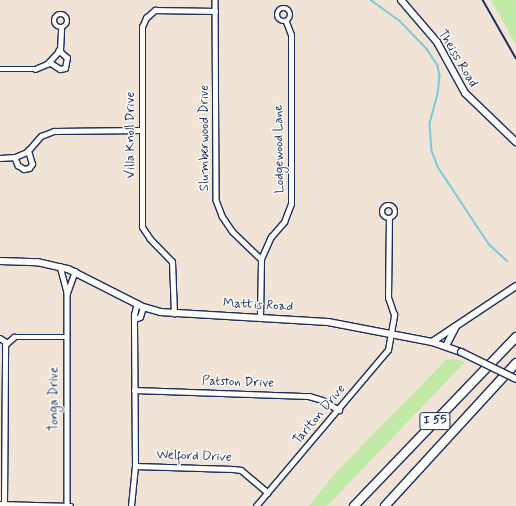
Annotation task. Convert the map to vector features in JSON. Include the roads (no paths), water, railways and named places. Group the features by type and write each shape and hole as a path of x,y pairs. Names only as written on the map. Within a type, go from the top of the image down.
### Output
{"highway":[{"name":"I 55","path":"354,506 516,337"},
{"name":"I 55","path":"385,506 516,363"}],"main road":[{"name":"Theiss Road","path":"401,0 441,48 465,93 516,142"},
{"name":"Mattis Road","path":"0,261 37,262 60,266 75,271 143,307 174,314 260,317 328,322 432,342 461,352 516,379"},
{"path":"432,342 516,286"},
{"path":"446,346 456,326"}],"street":[{"name":"Slumberwood Drive","path":"215,0 216,200 222,216 232,231 261,259"},
{"name":"Villa Knoll Drive","path":"174,314 172,262 142,227 142,27 146,18 155,10 215,11"},
{"name":"Lodgewood Lane","path":"260,317 261,259 271,237 284,222 291,204 290,35 286,22"},
{"path":"0,69 35,69 49,62 59,51 61,29"},
{"path":"49,62 60,69 65,68 67,58 59,51"},
{"path":"0,158 14,158 28,151 41,136 54,130 142,130"},
{"path":"14,158 18,165 24,169 29,168 32,164 28,151"},
{"name":"Tarlton Drive","path":"256,506 385,354 392,334 394,315 388,298 389,219"},
{"name":"Tonga Drive","path":"60,266 67,293 66,337 69,506"},
{"name":"Tonga Drive","path":"67,293 75,271"},
{"path":"131,506 134,466 134,315 137,304"},
{"path":"135,319 140,317 143,307"},
{"path":"6,342 14,337 66,337"},
{"path":"0,338 6,342"},
{"path":"6,342 2,504 69,506"},
{"name":"Patston Drive","path":"134,390 309,396 322,400 339,410"},
{"name":"Welford Drive","path":"134,466 242,470 268,493"}],"waterway":[{"path":"371,0 399,20 427,49 438,66 440,76 438,94 430,123 432,151 438,167 489,244 507,261"}],"railway":[{"path":"483,0 516,58"}]}
